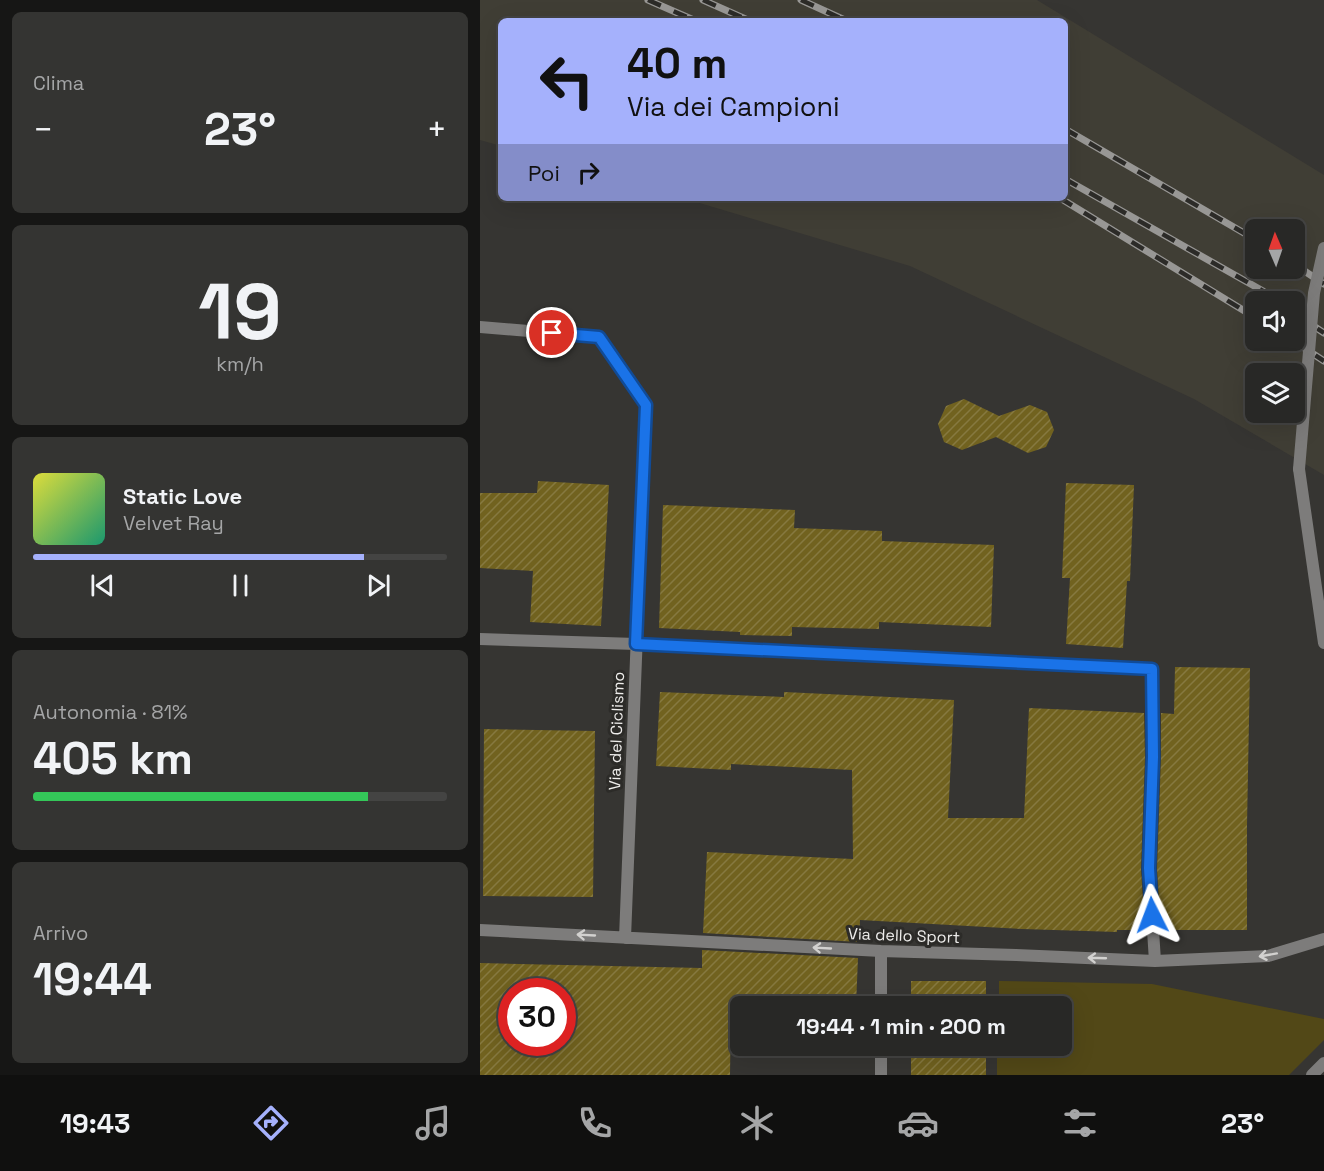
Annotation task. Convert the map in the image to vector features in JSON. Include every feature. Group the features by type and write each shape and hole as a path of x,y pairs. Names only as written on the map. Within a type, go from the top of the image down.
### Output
{"street":[{"path":"1324,248 1314,293 1299,469 1324,643"},
{"name":"Via del Ciclismo","path":"480,327 599,337 646,405 624,938"},
{"path":"480,639 636,644 1152,669 1153,757 1149,868 1155,961"},
{"name":"Via dello Sport","path":"480,930 881,951 1155,961 1268,956 1324,939"},
{"path":"881,951 881,996"},
{"path":"881,1056 881,1075"},
{"path":"1312,1075 1324,1063"}],"shaded area":[{"path":"480,0 1037,0 1067,18 498,18 498,145 480,140"},
{"path":"1068,19 1324,175 1324,475 1194,399 910,266 693,201 1068,201"},
{"path":"999,981 1152,984 1324,1019 1324,1040 1289,1075 997,1075 997,1056 1072,1056 1072,996 999,996"}],"building":[{"path":"964,399 999,416 1030,405 1047,412 1054,430 1046,447 1028,453 996,437 962,450 944,442 938,424 946,406"},
{"path":"538,481 609,485 601,626 530,622 533,571 480,568 480,493 537,493"},
{"path":"1066,483 1134,485 1130,581 1127,581 1123,648 1066,644 1070,578 1062,578"},
{"path":"663,505 795,510 794,528 882,531 882,541 994,545 991,627 879,622 879,629 792,627 792,636 740,635 740,632 659,628"},
{"path":"1175,667 1250,668 1247,930 1161,930 1157,869 1161,713 1174,714"},
{"path":"660,692 784,697 784,692 954,700 948,818 1024,818 1029,708 1144,713 1145,757 1141,869 1145,930 1117,930 1117,932 1022,929 860,920 859,942 703,933 707,852 853,859 852,770 731,764 731,770 656,766"},
{"path":"484,729 595,731 593,897 483,896"},
{"path":"702,950 858,958 856,996 730,996 730,1075 480,1075 480,963 702,968"},
{"path":"911,981 986,981 986,996 911,996"},
{"path":"911,1056 986,1056 986,1075 911,1075"}],"railway":[{"path":"648,0 689,18"},
{"path":"703,0 743,18"},
{"path":"801,0 840,18"},
{"path":"1068,131 1245,234"},
{"path":"1068,181 1263,291"},
{"path":"1065,201 1245,311"},
{"path":"1305,271 1324,284"},
{"path":"1305,320 1324,333"},
{"path":"1305,349 1324,361"}],"route":[{"path":"552,333 599,337 646,405 636,644 1152,669 1153,757 1149,868 1152,915"}]}
